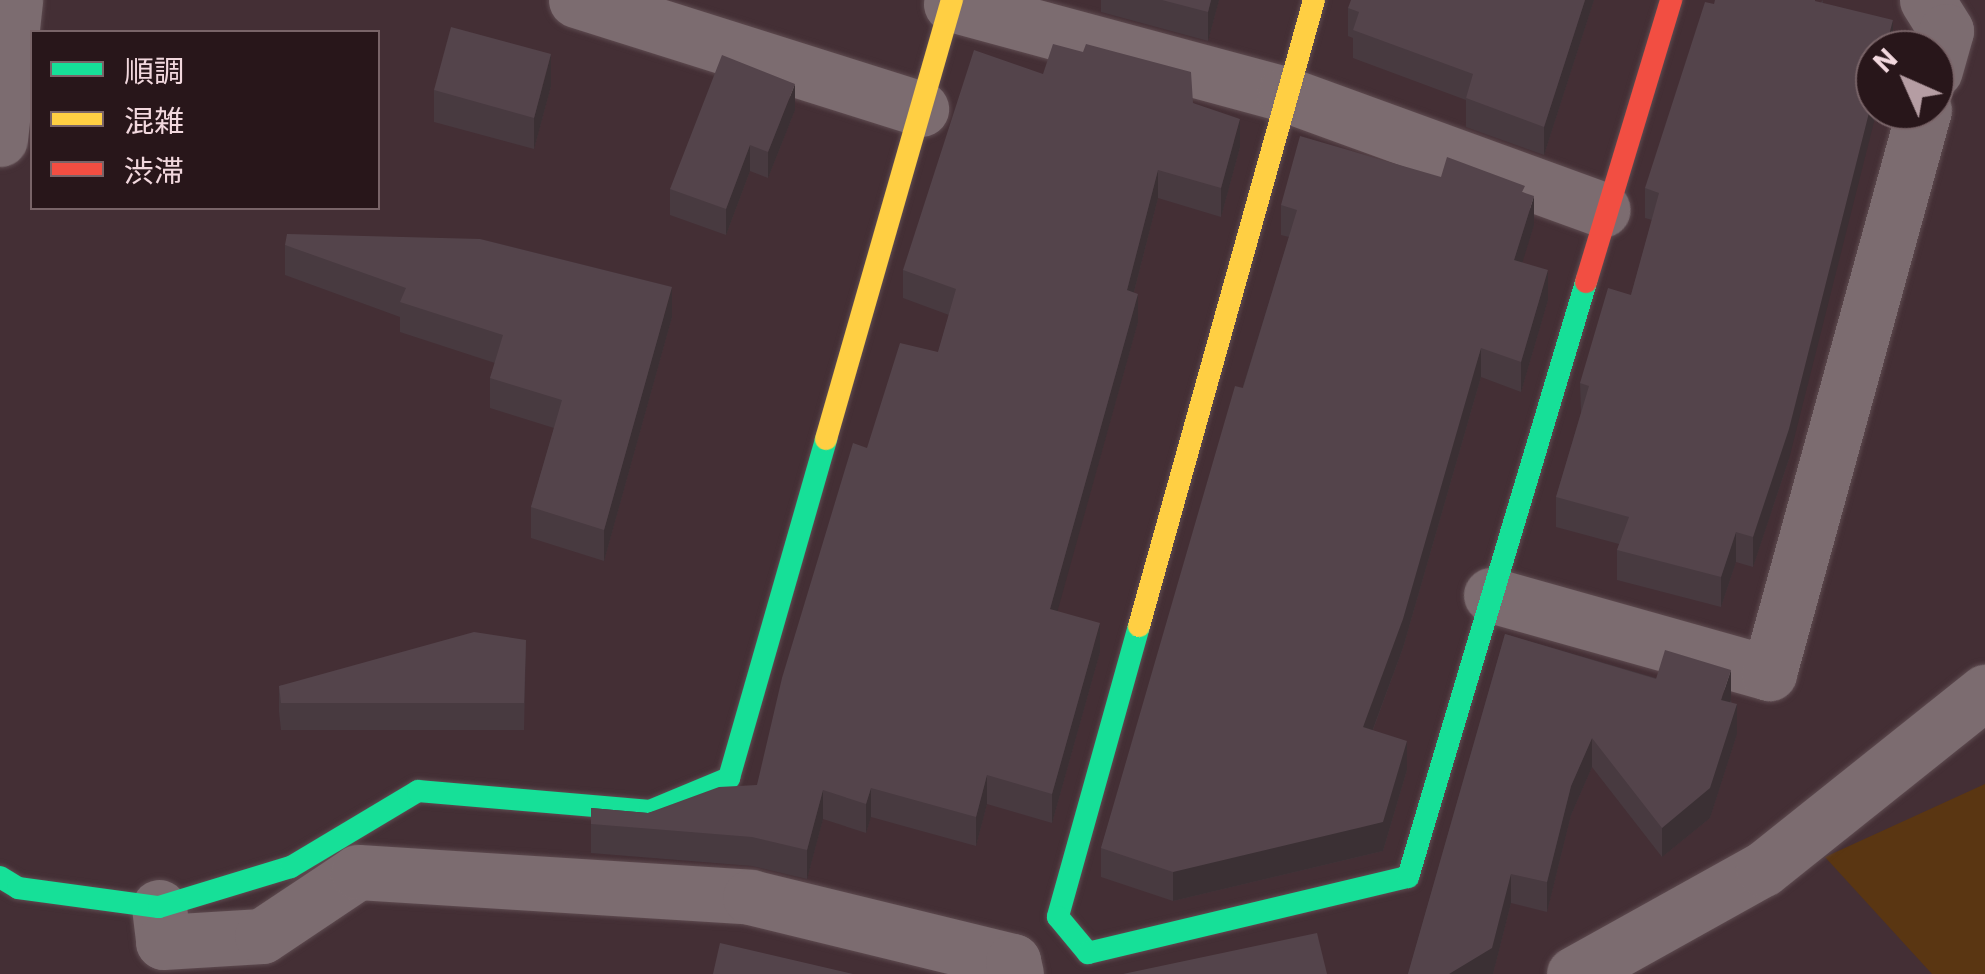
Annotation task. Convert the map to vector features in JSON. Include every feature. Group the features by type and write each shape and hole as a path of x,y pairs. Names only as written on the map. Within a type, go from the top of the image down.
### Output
{"street":[{"path":"0,139 4,58 15,0"},
{"path":"576,0 921,110"},
{"path":"160,908 163,942 262,936 358,872 750,897 1014,968 1058,917 1314,0"},
{"path":"1058,917 1088,953 1408,877 1604,210 1671,0"},
{"path":"1927,0 1945,30"},
{"path":"0,877 18,888 160,908 291,867 418,791 650,810 730,778 951,2 1285,94 1604,210"},
{"path":"1492,595 1768,673 1918,130"},
{"path":"1574,974 1763,869 1985,692"}],"shaded area":[{"path":"1985,784 1985,974 1932,974 1825,857"}],"building":[{"path":"1162,0 1211,0 1208,12"},
{"path":"1351,0 1585,0 1544,127 1466,98 1473,74 1353,30 1359,12 1348,8"},
{"path":"1715,0 1815,0 1893,20 1890,30 1855,30 1855,130 1865,130 1789,429 1753,537 1736,532 1721,577 1617,550 1629,517 1556,497 1589,386 1580,383 1608,288 1631,295 1659,193 1645,188 1705,2 1714,4"},
{"path":"451,27 551,54 534,118 434,90"},
{"path":"1053,44 1083,52 1086,44 1191,72 1193,103 1240,119 1221,188 1158,170 1127,290 1138,294 1050,609 1100,623 1052,794 987,775 976,817 871,788 866,804 823,790 807,850 752,837 591,824 591,808 648,813 719,787 757,785 782,678 853,443 867,448 900,343 938,352 956,289 903,270 974,50 1043,74"},
{"path":"722,55 795,84 768,152 750,145 726,209 670,189"},
{"path":"1300,136 1441,177 1447,157 1525,186 1522,192 1534,196 1514,260 1548,270 1521,362 1481,348 1403,619 1363,727 1407,741 1383,822 1173,872 1101,848 1235,386 1243,388 1297,210 1281,205"},
{"path":"287,234 480,239 672,287 604,530 531,507 562,400 490,378 503,335 400,302 406,288 285,245"},
{"path":"474,632 526,640 524,703 281,703 279,686"},
{"path":"1505,634 1656,679 1665,650 1731,670 1721,700 1737,704 1710,788 1662,828 1592,738 1571,786 1547,882 1511,874 1492,948 1449,974 1408,974"},
{"path":"1317,933 1327,974 1123,974"},
{"path":"720,943 853,974 713,974"}],"traffic: fast":[{"path":"1139,626 1058,917 1088,953 1408,877 1586,282"},
{"path":"0,877 18,888 159,907 291,867 418,791 650,811 729,778 826,439"}],"traffic: slow":[{"path":"826,439 952,0"},
{"path":"1139,626 1314,0"}],"traffic: jam":[{"path":"1586,282 1671,0"}]}
